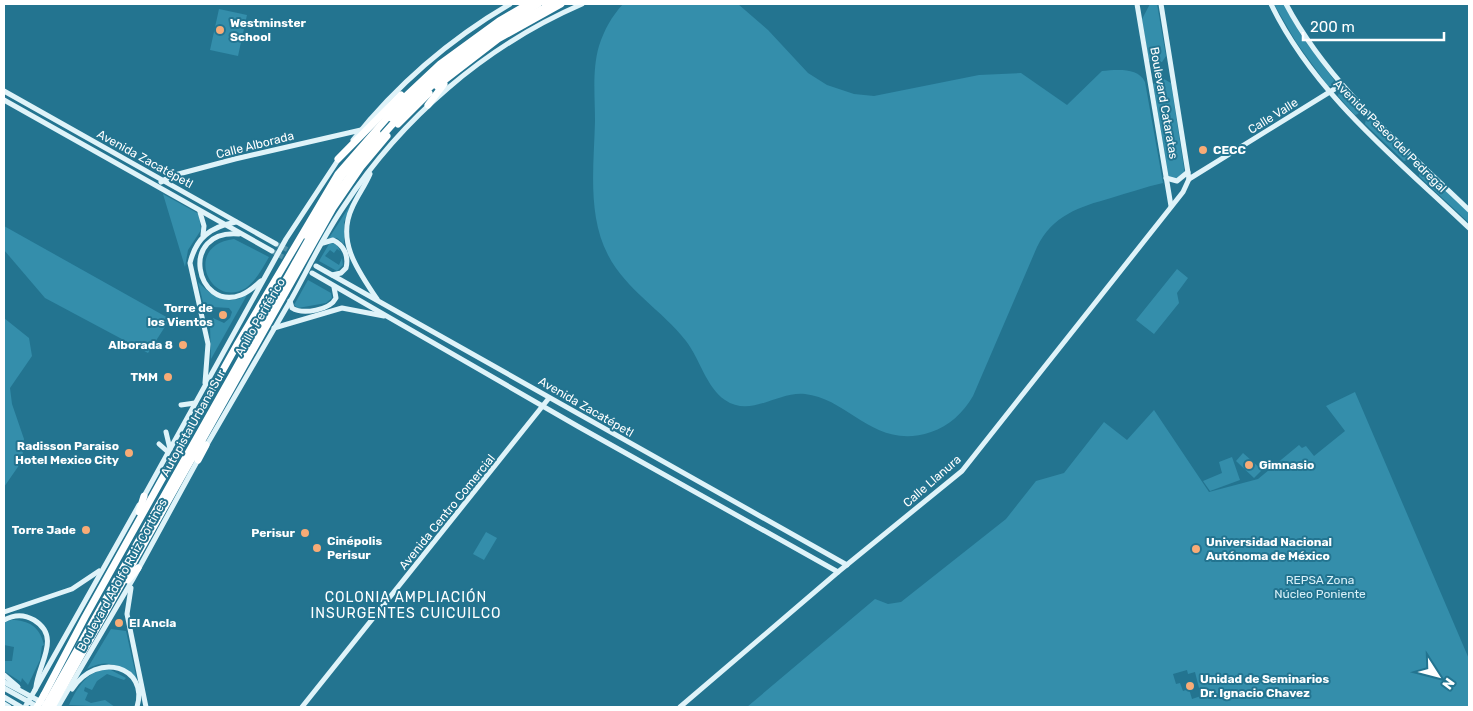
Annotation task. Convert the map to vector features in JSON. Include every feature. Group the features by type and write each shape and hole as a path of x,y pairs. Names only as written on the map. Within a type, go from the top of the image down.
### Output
{"highway":[{"name":"Anillo Periférico","path":"39,707 126,542 296,241 338,174 407,95 440,64 499,21 528,4"},
{"name":"Autopista Urbana Sur","path":"39,707 313,221 341,177 392,117 438,71 483,37 538,4"},
{"name":"Autopista Urbana Sur","path":"45,707 314,228 342,184 382,134 427,89 498,35 552,4"},
{"name":"Anillo Periférico","path":"56,705 333,208 361,167 391,131 434,88 498,39 561,4"},
{"path":"428,106 444,84 467,62"},
{"path":"338,159 404,92 440,64"},
{"path":"198,460 239,378"},
{"path":"126,542 144,496"},
{"path":"92,638 138,568"}],"main road":[{"name":"Boulevard Adolfo Ruiz Cortines","path":"25,707 263,280 305,207 338,159 361,130 434,56 483,19 510,4"},
{"name":"Boulevard Adolfo Ruiz Cortines","path":"56,705 133,579 198,460 343,206 373,164 405,128 470,70 519,36 582,4"},
{"name":"Boulevard Cataratas","path":"1136,4 1171,206"},
{"name":"Boulevard Cataratas","path":"1161,4 1189,179"},
{"name":"Avenida Paseo del Pedregal","path":"1271,4 1294,44 1330,93 1469,228"},
{"name":"Avenida Paseo del Pedregal","path":"1286,4 1309,42 1341,85 1367,113 1469,210"},
{"name":"Calle Valle","path":"1189,179 1341,85"},
{"name":"Avenida Zacatépetl","path":"4,91 276,244"},
{"name":"Avenida Zacatépetl","path":"4,100 272,251"},
{"path":"1358,122 1367,113"},
{"name":"Calle Alborada","path":"162,180 234,160 361,130"},
{"path":"373,164 352,208 347,224 347,241 353,261 379,302"},
{"path":"1166,178 1180,180 1188,172"},
{"name":"Calle Llanura","path":"680,707 838,572 962,471 1183,192 1189,179"},
{"path":"158,187 162,180"},
{"path":"204,204 200,211 204,226 203,235 193,251 190,264 208,344 204,387"},
{"path":"203,235 224,224 236,222"},
{"path":"242,235 220,235 206,244 200,265 202,278 213,291 231,297 245,293 263,280"},
{"path":"321,245 334,240 343,248 346,268 341,273 332,275"},
{"name":"Avenida Zacatépetl","path":"316,266 847,565"},
{"name":"Avenida Zacatépetl","path":"312,274 838,572"},
{"path":"290,301 292,308 302,312 330,305 336,295 332,285"},
{"path":"273,328 342,308 388,316"},
{"name":"Avenida Centro Comercial","path":"302,707 549,398"},
{"path":"181,405 195,403"},
{"path":"166,432 169,451"},
{"path":"159,444 169,451"},
{"path":"763,531 768,522"},
{"path":"820,562 825,553"},
{"path":"4,612 72,589 101,569"},
{"path":"133,579 128,598 127,614 146,707"},
{"path":"4,620 12,616 27,617 44,630 47,650 36,677 35,690"},
{"path":"4,682 56,705 83,676 99,667 108,666 122,670 133,680 138,694 137,707"},
{"path":"4,674 21,691"},
{"path":"4,688 39,707"},
{"path":"4,697 21,707"},
{"path":"4,704 9,707"}],"green space":[{"path":"623,4 738,4 768,30 808,73 827,85 854,94 874,96 979,75 1021,73 1067,105 1102,71 1126,70 1142,77 1145,82 1163,183 1099,201 1078,209 1051,227 1037,247 973,396 965,408 944,426 931,432 911,436 894,435 878,430 821,398 805,394 785,396 755,405 735,405 725,400 713,388 686,341 624,279 608,255 601,240 594,206 593,189 595,64 603,34"},
{"path":"1150,4 1157,4 1166,56 1162,62 1149,61 1142,19"},
{"path":"1274,4 1283,4 1303,38 1334,80 1332,86 1328,86 1296,42"},
{"path":"219,9 247,15 238,56 210,50"},
{"path":"1162,78 1171,83 1185,175 1177,179 1169,179 1153,84"},
{"path":"1343,91 1360,110 1358,114 1355,115 1338,96 1339,92"},
{"path":"1366,119 1369,119 1409,156 1408,160 1404,161 1365,124"},
{"path":"1420,170 1424,170 1469,213 1469,223 1419,176"},
{"path":"163,194 199,214 201,230 188,250 185,267"},
{"path":"356,196 344,222 344,244 337,238 329,238"},
{"path":"4,226 170,319 148,353 45,298 4,250"},
{"path":"234,239 269,257 250,285 233,292 222,290 213,284 207,274 205,263 209,252 218,244"},
{"path":"329,244 337,245 340,251 337,249 334,253 330,250 325,256 339,265 342,258 343,265 337,271 319,261"},
{"path":"1177,269 1188,278 1177,293 1179,303 1154,334 1136,320"},
{"path":"308,280 331,293 332,298 326,303 298,308 294,305"},
{"path":"198,282 209,292 226,300 233,300 247,295 211,359 210,326 214,322 213,318 224,323 230,318 232,312 229,308 213,307 211,312 204,306"},
{"path":"4,318 29,338 32,356 10,388 12,404 24,439 22,461 4,487"},
{"name":"Universidad Nacional Autónoma de México","path":"1355,392 1469,659 1469,707 747,707 875,599 888,604 901,602 1006,519 1036,481 1064,473 1104,422 1127,440 1154,410 1209,492 1258,479 1299,445 1302,448 1306,446 1314,456 1345,431 1326,406","holes":["1187,670 1188,674 1195,672 1201,696 1192,699 1189,689 1183,691 1180,683 1176,684 1173,674"]},
{"name":"Gimnasio","path":"1243,453 1262,470 1254,478 1236,461"},
{"path":"1232,457 1240,480 1210,491 1203,481 1222,473 1219,462"},
{"path":"486,532 497,538 484,560 473,554"},
{"path":"11,620 23,621 37,629 44,645 42,646 40,660 28,685 22,678 21,682 4,671 4,661 12,661 14,647 4,645 4,623"},
{"path":"111,629 126,631 138,685 121,669 110,664 96,665 87,669"},
{"path":"109,669 126,678 124,680 107,674 97,681 92,690 85,687 84,691 88,693 85,700 91,703 105,700 115,707 69,705 79,686 89,676 101,670"}],"tunnel":[{"path":"276,244 294,253"},
{"path":"272,251 312,273"}],"place":[{"name":"Westminster School","path":"220,30"},
{"name":"CECC","path":"1203,150"},
{"name":"Torre de los Vientos","path":"223,315"},
{"name":"Alborada 8","path":"183,345"},
{"name":"TMM","path":"168,377"},
{"name":"Radisson Paraiso Hotel Mexico City","path":"129,453"},
{"name":"Gimnasio","path":"1249,465"},
{"name":"Torre Jade","path":"86,530"},
{"name":"Perisur","path":"305,533"},
{"name":"Cinépolis Perisur","path":"317,548"},
{"name":"Universidad Nacional Autónoma de México","path":"1196,549"},
{"name":"El Ancla","path":"119,623"},
{"name":"Unidad de Seminarios Dr. Ignacio Chavez","path":"1190,686"}],"district":[{"name":"COLONIA AMPLIACIÓN INSURGENTES CUICUILCO","path":"406,606"}],"park label":[{"name":"REPSA Zona Núcleo Poniente","path":"1320,587"}]}
